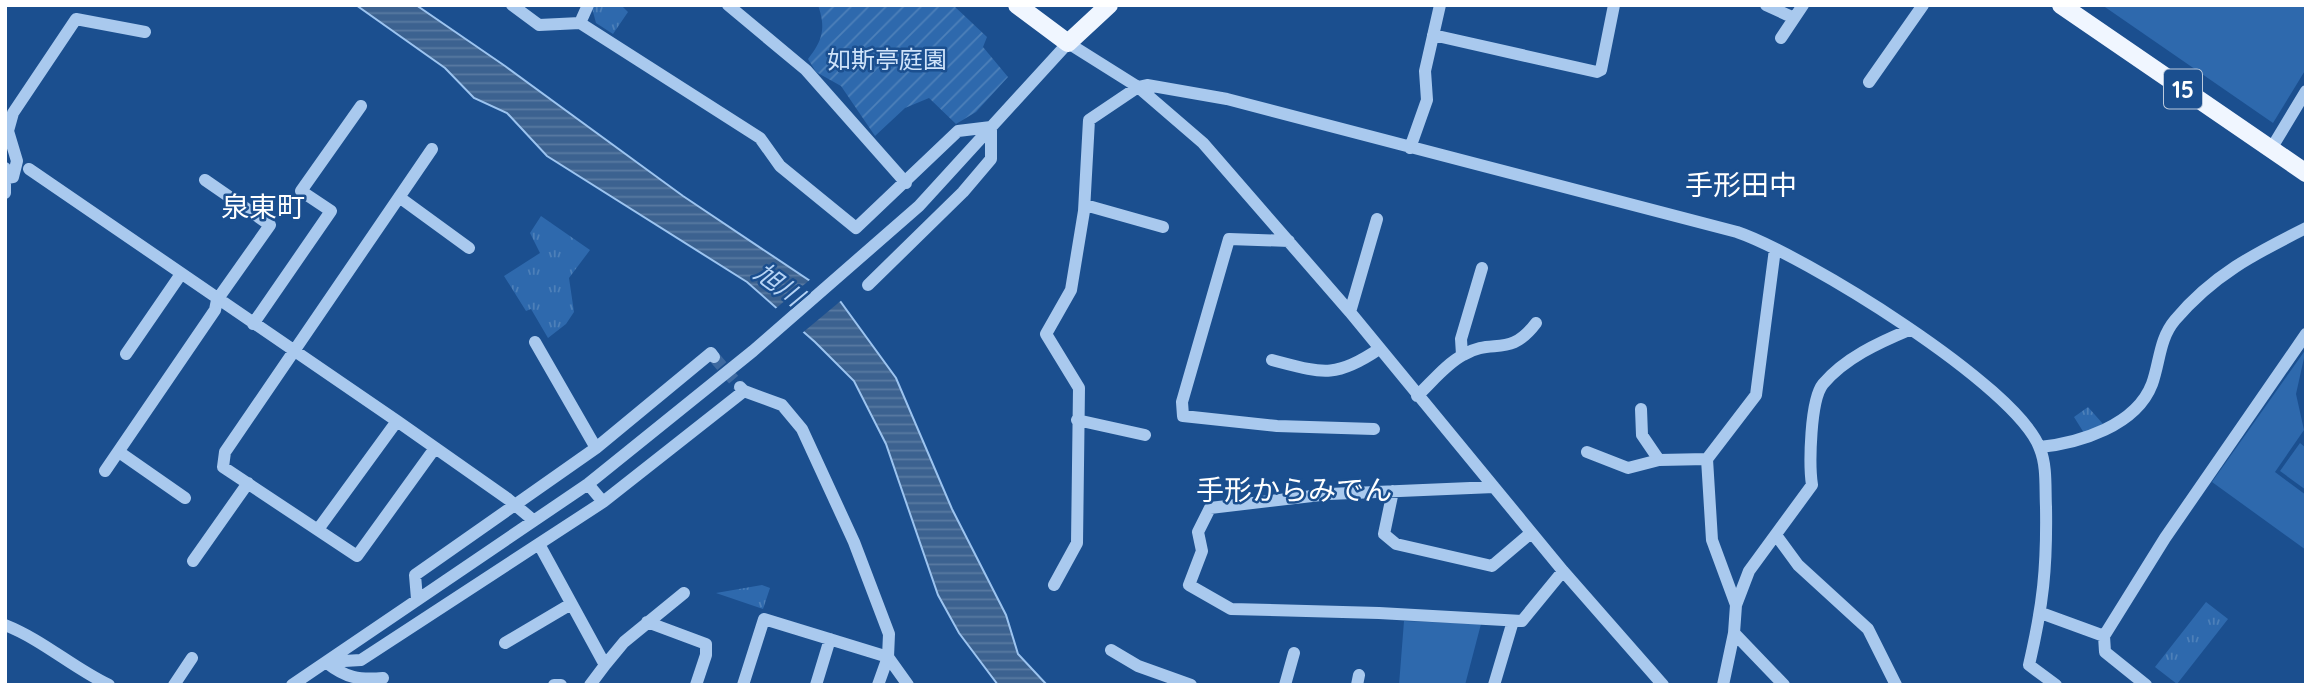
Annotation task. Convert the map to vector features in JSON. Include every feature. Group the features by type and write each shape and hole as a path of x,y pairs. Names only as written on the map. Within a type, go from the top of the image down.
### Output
{"main road":[{"path":"1017,5 1068,43 1109,5"},
{"name":"15","path":"2062,5 2306,173"}],"street":[{"path":"512,5 539,24 580,23 760,138 780,166 856,228 958,131 991,127"},
{"path":"580,23 588,5"},
{"path":"728,5 806,69 906,183"},
{"path":"1410,148 1427,100 1425,71 1440,5"},
{"path":"1433,35 1597,72 1601,70 1614,5"},
{"path":"1766,5 1794,18"},
{"path":"1781,38 1803,5"},
{"path":"1869,82 1923,5"},
{"path":"5,192 6,173 13,177 17,161 8,131 13,113 76,19 145,32"},
{"path":"292,685 588,484 760,345 919,206 1068,43 1138,87 1203,143 1350,312 1531,533 1663,685"},
{"path":"1054,585 1077,543 1079,388 1046,334 1071,290 1085,205 1089,120 1138,87 1156,86 1227,99 1727,229 1775,249 1847,288 1909,330 2004,401 2040,447 2045,483 2047,573 2029,664 2056,685"},
{"path":"2271,149 2306,91"},
{"path":"253,324 331,211 301,191 360,106"},
{"path":"868,285 963,192 991,159 991,127"},
{"path":"432,149 225,452 223,467 319,528 357,556 435,448"},
{"path":"29,169 397,421 533,520"},
{"path":"106,471 215,310 217,300 270,225 205,180"},
{"path":"399,197 469,248"},
{"path":"1085,205 1163,227"},
{"path":"1350,312 1377,219"},
{"path":"2040,447 2082,439 2131,413 2147,394 2167,330 2194,298 2216,277 2306,228"},
{"path":"1289,241 1228,239 1182,402 1183,416 1277,426 1374,429"},
{"path":"1736,605 1712,540 1707,458 1756,395 1775,249"},
{"path":"1462,355 1461,339 1482,268"},
{"path":"126,354 181,274"},
{"path":"1417,396 1462,355 1483,348 1508,347 1527,335 1536,323"},
{"path":"1724,685 1734,633 1736,605 1749,570 1812,485 1810,452 1821,386 1866,348 1909,330"},
{"path":"2146,685 2105,652 2104,636 2165,538 2306,334"},
{"path":"535,342 596,448"},
{"path":"1272,360 1333,373 1359,363 1380,349"},
{"path":"417,599 415,575 596,448 711,353 714,357"},
{"path":"327,662 361,660 540,546 603,502 742,389 782,405 802,429 859,554 889,634 888,657 878,685"},
{"path":"1641,409 1642,435 1659,460"},
{"path":"1077,420 1145,435"},
{"path":"319,528 397,421"},
{"path":"119,452 185,498"},
{"path":"1587,452 1628,468 1659,460 1707,458"},
{"path":"193,561 248,483"},
{"path":"588,484 603,502"},
{"path":"1494,487 1329,494 1210,508 1198,532 1202,551 1189,585 1231,609 1379,613 1522,621 1563,571"},
{"path":"1394,491 1384,534 1396,544 1492,566 1531,533"},
{"path":"1776,535 1798,565 1868,629 1896,685"},
{"path":"540,546 605,665"},
{"path":"590,685 624,642 684,593"},
{"path":"505,643 571,604"},
{"path":"2041,613 2104,636"},
{"path":"744,685 764,619 888,657 908,685"},
{"path":"1494,685 1513,621"},
{"path":"647,622 698,639 706,645 706,655 696,685"},
{"path":"5,625 31,636 86,674 110,685"},
{"path":"1734,633 1784,685"},
{"path":"816,685 830,639"},
{"path":"1111,650 1138,666 1191,685"},
{"path":"1285,685 1294,653"},
{"path":"174,685 192,658"},
{"path":"327,662 357,680 383,678"},
{"path":"554,685 561,685"}],"green space":[{"path":"594,5 621,5 628,12 613,34 596,23 592,8"},
{"name":"如斯亭庭園","path":"818,5 953,5 987,37 983,47 1008,77 976,112 956,124 929,98 905,108 875,136 841,86 816,72 808,59 822,34"},
{"path":"2102,5 2306,5 2306,69 2273,123"},
{"path":"541,216 590,250 569,278 574,312 566,324 548,338 531,309 526,311 504,276 540,253 530,233"},
{"path":"2306,349 2296,394 2304,430 2275,472 2306,495 2306,550 2212,482"},
{"path":"2088,407 2103,424 2084,433 2074,417"},
{"path":"2300,443 2306,448 2306,490 2280,471"},
{"path":"762,585 770,588 763,609 716,593"},
{"path":"2206,602 2228,619 2177,684 2155,667"},
{"path":"1404,621 1481,624 1465,685 1399,685"}],"water":[{"name":"旭川","path":"356,5 416,5 505,66 683,196 840,301 896,378 952,509 1006,615 1018,654 1047,685 998,685 959,633 938,595 886,444 854,381 815,342 747,282 547,156 507,113 474,98 445,68"}],"pier":[{"path":"812,278 843,299 801,334 774,310"}],"tunnel":[{"path":"714,357 740,387"}],"district":[{"name":"手形田中","path":"1741,184"},
{"name":"泉東町","path":"263,206"},
{"name":"手形からみでん","path":"1294,489"}]}
